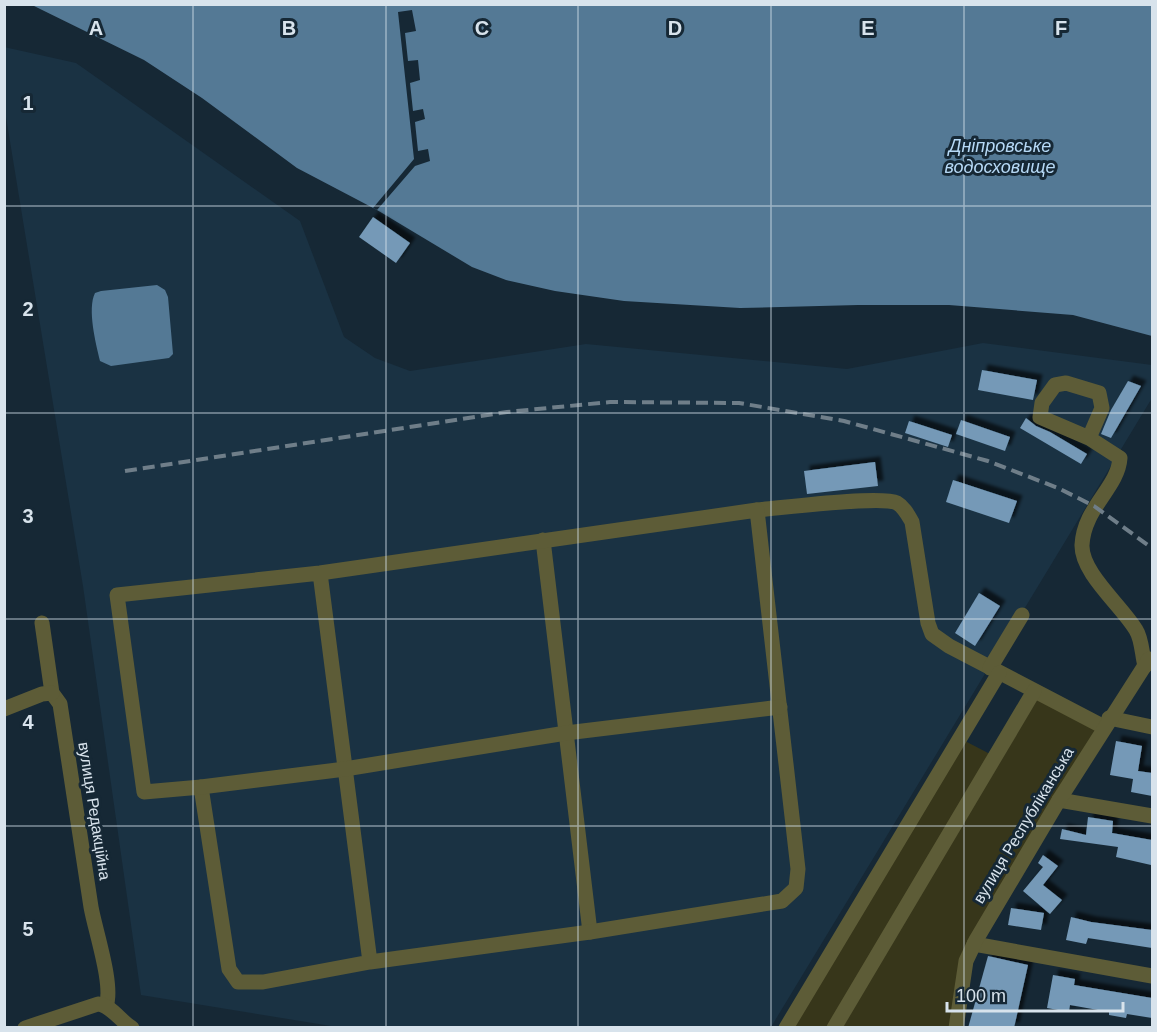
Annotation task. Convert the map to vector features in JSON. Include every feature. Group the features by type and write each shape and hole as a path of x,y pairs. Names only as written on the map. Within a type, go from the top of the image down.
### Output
{"street":[{"path":"1089,438 1120,458 1119,470 1084,527 1082,548 1087,564 1137,631 1149,660"},
{"path":"780,707 566,733 345,769 144,792 117,595 320,573 757,510 877,500 897,503 912,522 928,623 932,634 949,646 1034,691 1107,723 1152,728"},
{"path":"201,787 229,969 238,981 263,982 370,962 590,932 782,902 796,888 798,868 757,510"},
{"path":"543,540 590,932"},
{"path":"320,573 370,962"},
{"path":"786,1028 994,670 1022,615"},
{"name":"вулиця Редакційна","path":"42,623 52,693 60,704 91,907 107,988 106,1005"},
{"name":"вулиця Республіканська","path":"956,1028 966,961 1059,800 1149,660"},
{"path":"834,1028 1034,691"},
{"path":"4,709 42,694 52,693"},
{"path":"1059,800 1152,816"},
{"path":"975,944 1152,976"},
{"path":"25,1028 98,1004 106,1005 116,1023 132,1028"}],"shaded area":[{"path":"4,47 76,63 300,221 344,337 375,358 410,371 586,344 847,369 983,343 1152,365 1152,398 771,1027 337,1027 141,995 83,586 5,111"},
{"path":"1038,698 1097,729 962,953 950,1027 842,1028"},
{"path":"965,741 990,754 829,1027 792,1028"}],"water":[{"name":"Дніпровське водосховище","path":"32,5 1152,5 1152,336 1073,315 949,305 740,308 624,301 555,291 506,280 472,267 377,210 297,168 202,98 144,60"},
{"path":"157,285 165,290 168,297 173,354 169,358 111,366 100,361 92,317 95,293"}],"pier":[{"path":"412,10 416,31 405,33 408,61 418,60 420,80 410,83 413,111 423,109 425,119 415,122 418,151 428,149 430,161 415,166 377,210 373,208 414,159 398,12"}],"building":[{"path":"373,217 410,243 396,263 359,237"},
{"path":"982,370 1037,380 1033,400 978,390"},
{"path":"1128,381 1141,386 1111,438 1101,434 1111,410"},
{"path":"1026,418 1036,426 1087,454 1081,464 1020,428"},
{"path":"961,420 1010,437 1005,451 956,434"},
{"path":"909,421 952,435 948,447 905,433"},
{"path":"875,462 878,486 807,494 804,471"},
{"path":"953,480 1017,501 1009,523 946,502"},
{"path":"979,593 1000,606 975,646 955,633"},
{"path":"1116,741 1142,746 1138,771 1152,773 1152,796 1131,792 1133,779 1110,775"},
{"path":"1088,817 1113,821 1112,833 1152,840 1151,865 1116,857 1118,847 1060,839 1062,829 1086,835"},
{"path":"1043,855 1058,866 1043,885 1062,900 1050,914 1023,891 1043,867 1038,863"},
{"path":"1011,908 1044,913 1041,930 1008,925"},
{"path":"1071,917 1152,930 1152,948 1088,938 1086,944 1066,940"},
{"path":"988,956 1028,965 1014,1028 968,1028"},
{"path":"1053,975 1075,979 1074,985 1152,998 1152,1018 1127,1014 1126,1018 1109,1015 1109,1012 1070,1005 1069,1012 1047,1008"}],"railway":[{"path":"125,471 507,412 610,402 739,403 844,421 988,461 1058,488 1094,506 1152,548"}]}
